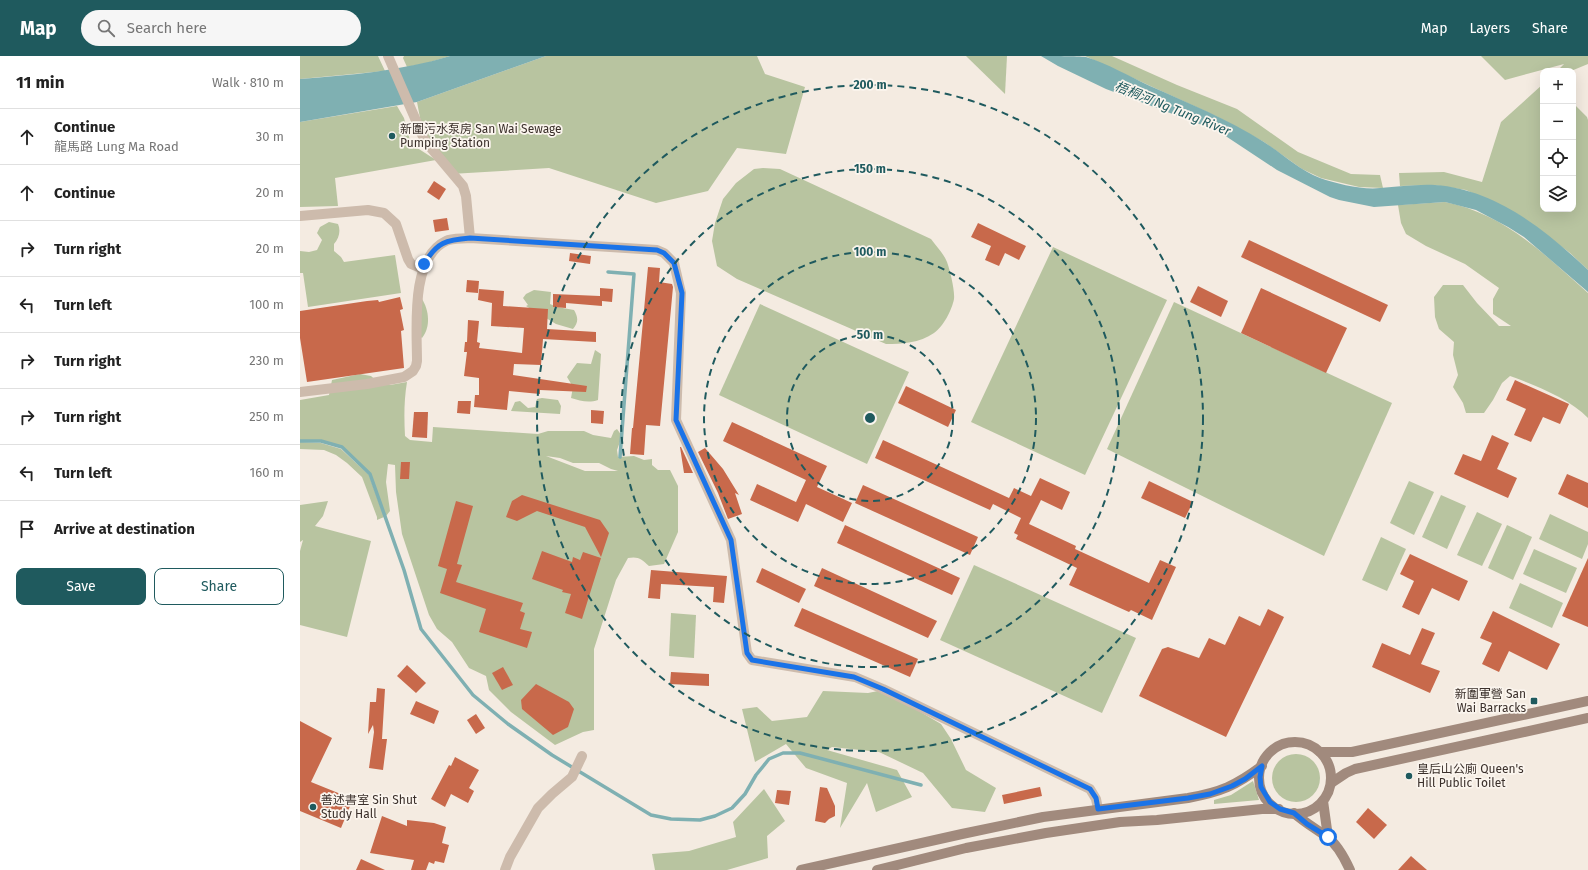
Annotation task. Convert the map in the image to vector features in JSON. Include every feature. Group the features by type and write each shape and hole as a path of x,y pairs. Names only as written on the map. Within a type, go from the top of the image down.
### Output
{"main road":[{"path":"1320,752 1359,750 1588,701"},
{"path":"1331,783 1355,769 1588,718"},
{"path":"877,870 966,848 1046,833 1120,822 1157,820 1262,809 1280,809 1294,813 1309,811 1323,801 1331,783 1329,766 1320,752 1305,743 1295,742 1284,744 1272,751 1266,757 1262,766 1260,781 1263,793 1270,802 1280,809"},
{"path":"801,870 1043,817 1210,794 1232,786 1245,779 1262,766"},
{"path":"1323,801 1328,837"},
{"path":"1294,813 1307,824 1328,837 1337,847 1350,870"}],"street":[{"path":"388,56 424,139 463,186 466,196 470,238"},
{"path":"300,216 368,210 384,213 396,224 411,264 423,269"},
{"path":"300,392 367,384 404,377 413,371 417,361 416,318 423,269 428,257 446,241 470,238 657,250 664,253 674,263 682,293 676,390 676,420 731,540 747,653 750,658 752,660 854,677 883,689 1090,789 1096,798 1098,809"},
{"path":"505,870 510,857 538,808 572,777 582,756"}],"green space":[{"path":"300,56 378,56 385,71 300,79"},
{"path":"404,56 450,56 407,67 403,58"},
{"path":"546,56 757,56 765,74 805,87 786,154 737,148 708,191 656,203 549,168 451,174 424,139 417,102"},
{"path":"966,56 1007,56 1005,94"},
{"path":"1085,56 1112,56 1177,85 1237,109 1298,152 1351,174 1380,175 1383,188 1359,187 1321,178 1302,169 1264,142 1218,117"},
{"path":"1481,56 1588,56 1588,64 1576,69 1560,68 1564,64 1549,68 1540,68 1540,71 1505,80"},
{"path":"1540,87 1540,212 1576,212 1576,106 1587,117 1588,270 1570,253 1519,215 1466,190 1434,185 1400,186 1399,173 1444,172 1482,182 1501,122"},
{"path":"397,106 404,118 411,144 436,160 335,178 338,206 300,207 300,122"},
{"path":"754,169 780,169 931,239 946,259 954,291 954,299 951,308 941,327 929,336 917,341 886,344 737,279 717,266 712,241 715,223 723,199 736,183"},
{"path":"1445,202 1467,208 1505,226 1539,250 1588,293 1588,418 1581,411 1562,399 1541,388 1510,376 1502,383 1484,413 1466,413 1463,403 1453,387 1458,375 1453,355 1454,342 1439,329 1435,317 1434,297 1443,285 1463,285 1477,303 1499,326 1511,326 1493,314 1493,299 1499,288 1465,264 1426,246 1406,234 1401,223 1398,205"},
{"path":"329,222 338,224 339,234 334,244 334,251 344,262 395,255 401,293 308,307 303,273 300,273 300,251 309,252 317,250 322,240 317,233 320,227"},
{"path":"1053,247 1167,300 1085,475 971,422"},
{"path":"534,290 551,292 550,304 557,307 574,310 577,320 573,329 556,324 526,306 528,305 523,298 526,294"},
{"path":"422,299 426,308 428,324 422,338 412,330"},
{"path":"1174,302 1392,403 1324,556 1107,449"},
{"path":"760,304 909,372 867,464 719,395"},
{"path":"595,350 601,354 598,400 584,401 571,398 573,387 567,377 577,363 591,364"},
{"path":"360,374 371,376 380,384 390,385 407,382 404,409 405,436 410,440 432,442 433,427 538,434 548,431 584,431 593,435 611,438 614,431 617,429 622,436 617,450 618,457 634,456 644,460 652,459 652,465 658,470 670,470 678,486 678,532 664,564 649,566 635,557 628,558 616,580 594,649 594,730 583,732 555,745 511,712 489,690 486,676 469,668 452,642 437,629 429,615 402,534 396,492 395,465 388,464 386,482 390,511 386,516 370,473 346,450 342,447 321,441 300,441 300,400 329,395 332,380","holes":["546,456 560,458 573,463 599,463 618,471 585,471"]},
{"path":"542,398 558,400 561,406 560,414 511,411 515,402 520,401 528,408 535,407 537,399"},
{"path":"300,442 321,443 341,449 369,475 384,517 377,520 362,477 347,463 336,455 324,450 300,449"},
{"path":"1409,481 1434,492 1414,535 1390,523"},
{"path":"1441,495 1466,506 1447,549 1422,537"},
{"path":"328,501 323,516 315,526 371,541 347,637 300,625 300,551 303,540 300,542 300,505"},
{"path":"1477,512 1502,524 1482,566 1457,555"},
{"path":"1550,514 1588,532 1588,544 1582,559 1539,539"},
{"path":"1507,525 1532,537 1513,580 1488,568"},
{"path":"1381,537 1406,549 1387,591 1362,580"},
{"path":"1534,549 1577,568 1566,593 1523,574"},
{"path":"974,565 1136,638 1102,713 940,640"},
{"path":"1520,583 1563,603 1552,628 1509,608"},
{"path":"671,613 696,615 694,658 669,656"},
{"path":"883,690 941,724 951,739 966,770 996,788 985,812 952,808 923,773 879,752 832,747 827,750 897,770 912,797 876,812 867,783 840,828 847,783 806,768 786,744 755,762 742,709 757,707 772,721 807,717 823,691 868,693"},
{"path":"1291,754 1301,754 1310,758 1316,764 1320,773 1320,783 1316,792 1310,798 1301,802 1291,802 1282,798 1276,792 1272,783 1272,773 1276,764 1282,758"},
{"path":"1253,781 1259,800 1214,804 1214,800 1231,795"},
{"path":"764,789 785,821 767,836 768,858 727,870 655,870 652,854 689,851 736,837 733,822"}],"water":[{"path":"450,56 546,56 417,102 300,122 300,79 394,69"},
{"name":"梧桐河 Ng Tung River","path":"1041,56 1086,57 1102,63 1236,126 1264,142 1305,171 1320,178 1350,186 1366,188 1435,185 1457,188 1478,194 1499,203 1518,214 1555,240 1588,270 1588,292 1524,237 1476,210 1445,202 1374,207 1330,197 1277,170 1218,131 1106,89 1058,66"}],"building":[{"path":"434,181 446,189 439,200 427,192"},
{"path":"447,218 449,230 435,232 433,220"},
{"path":"978,223 1026,246 1019,260 1005,253 999,266 985,260 991,246 971,237"},
{"path":"1249,240 1388,305 1380,322 1241,257"},
{"path":"570,253 591,256 590,264 569,261"},
{"path":"648,267 660,268 659,282 672,284 673,287 660,426 646,425 644,455 630,454"},
{"path":"467,280 479,281 478,293 466,292"},
{"path":"1198,286 1228,301 1221,317 1190,302"},
{"path":"600,288 613,289 612,302 602,301 602,306 566,303 566,308 553,307 553,294 600,296"},
{"path":"1261,288 1347,328 1326,373 1241,333"},
{"path":"479,289 504,291 503,306 548,309 547,329 596,332 596,342 543,339 541,365 514,364 513,375 587,386 586,392 540,390 540,394 509,391 507,410 474,407 475,395 479,395 479,378 464,376 467,352 464,352 465,342 467,342 468,320 479,321 477,342 480,343 479,348 522,353 524,328 491,326 492,303 478,300"},
{"path":"400,297 403,309 400,310 404,330 401,331 404,368 307,382 300,338 300,311 367,301 378,300 379,302"},
{"path":"1515,380 1569,404 1560,424 1543,417 1531,442 1514,435 1526,409 1506,400"},
{"path":"906,386 956,410 948,427 898,403"},
{"path":"458,401 471,401 470,414 457,413"},
{"path":"591,410 604,411 603,424 591,423"},
{"path":"414,412 428,412 427,438 412,437"},
{"path":"732,422 827,466 817,487 852,503 843,522 806,504 798,522 750,500 757,484 796,502 806,480 723,441"},
{"path":"1492,435 1509,443 1497,469 1517,478 1508,498 1454,474 1463,454 1481,461"},
{"path":"883,440 1009,498 1014,488 1031,496 1040,478 1070,492 1062,510 1041,500 1029,524 1076,546 1075,549 1149,583 1160,560 1176,567 1152,620 1131,610 1129,612 1069,585 1077,568 1016,539 1018,535 1014,533 1021,518 993,504 990,510 875,458"},
{"path":"681,447 693,473 684,473"},
{"path":"705,448 723,469 739,495 735,493 742,514 728,519 718,493 698,452"},
{"path":"401,462 410,462 409,479 400,479"},
{"path":"1567,474 1588,483 1588,508 1558,494"},
{"path":"1149,481 1193,502 1185,518 1141,498"},
{"path":"863,485 978,537 970,555 855,503"},
{"path":"522,495 600,520 609,533 601,557 585,527 537,511 517,521 506,517 512,501"},
{"path":"456,501 473,506 457,564 462,565 456,582 523,603 520,611 525,613 520,629 532,632 527,648 479,632 486,609 440,593 447,569 438,566"},
{"path":"845,525 960,578 952,595 837,543"},
{"path":"542,551 572,562 573,557 580,560 583,552 601,558 582,619 565,613 571,594 562,592 563,590 532,579"},
{"path":"1410,554 1468,581 1459,601 1432,588 1419,615 1402,607 1414,581 1400,574"},
{"path":"1588,558 1588,627 1562,616"},
{"path":"762,568 806,589 799,603 756,582"},
{"path":"822,568 937,621 928,638 814,586"},
{"path":"651,570 727,576 724,603 713,602 714,587 661,584 660,599 648,598"},
{"path":"802,608 918,659 910,677 794,626"},
{"path":"1268,609 1284,617 1226,737 1139,696 1162,649 1168,647 1199,658 1209,638 1225,645 1239,616 1260,626"},
{"path":"1493,611 1560,644 1547,670 1509,651 1499,672 1482,664 1492,643 1480,638"},
{"path":"1422,628 1435,633 1421,664 1440,671 1430,693 1372,667 1382,643 1410,655"},
{"path":"407,665 426,683 416,693 397,676"},
{"path":"503,667 513,685 502,690 492,673"},
{"path":"671,672 709,674 709,686 670,684"},
{"path":"536,684 569,702 574,709 568,727 553,735 522,709 521,700"},
{"path":"377,688 385,689 382,739 387,739 383,770 369,768 374,732 373,725 368,734 370,702 376,702"},
{"path":"416,701 439,711 434,724 410,714"},
{"path":"476,714 485,728 476,734 467,720"},
{"path":"300,721 332,738 311,782 353,799 341,828 300,811"},
{"path":"455,757 479,770 469,788 474,791 468,803 451,794 445,807 431,799 449,765 451,766"},
{"path":"820,787 827,788 835,806 835,816 825,823 815,821"},
{"path":"1040,787 1042,796 1004,804 1002,795"},
{"path":"777,790 791,791 789,805 775,803"},
{"path":"1368,808 1387,825 1374,839 1356,822"},
{"path":"382,816 407,826 407,820 434,823 446,827 442,843 449,845 444,863 435,861 434,864 429,862 426,870 411,870 414,860 370,853"},
{"path":"1411,856 1427,870 1398,870"},
{"path":"361,859 385,870 356,870"}],"waterway":[{"path":"608,272 634,274 620,457"},
{"path":"300,441 321,441 342,447 370,474 404,570 421,629 473,695 508,724 552,755 651,815 671,819 700,820 715,816 732,808 745,794 756,775 769,759 783,753 800,753 921,785"}],"place":[{"name":"新圍污水泵房 San Wai Sewage Pumping Station","path":"392,136"},
{"name":"新圍軍營 San Wai Barracks","path":"1534,701"},
{"name":"皇后山公廁 Queen's Hill Public Toilet","path":"1409,776"},
{"name":"善述書室 Sin Shut Study Hall","path":"313,807"}],"route":[{"path":"424,264 428,257 446,241 470,238 657,250 670,258 674,263 682,293 676,390 676,420 731,540 747,653 752,660 854,677 883,689 1090,789 1096,798 1098,809 1210,794 1232,786 1245,779 1262,766 1260,781 1266,798 1274,806 1285,812 1294,813 1321,834 1328,837"}]}
